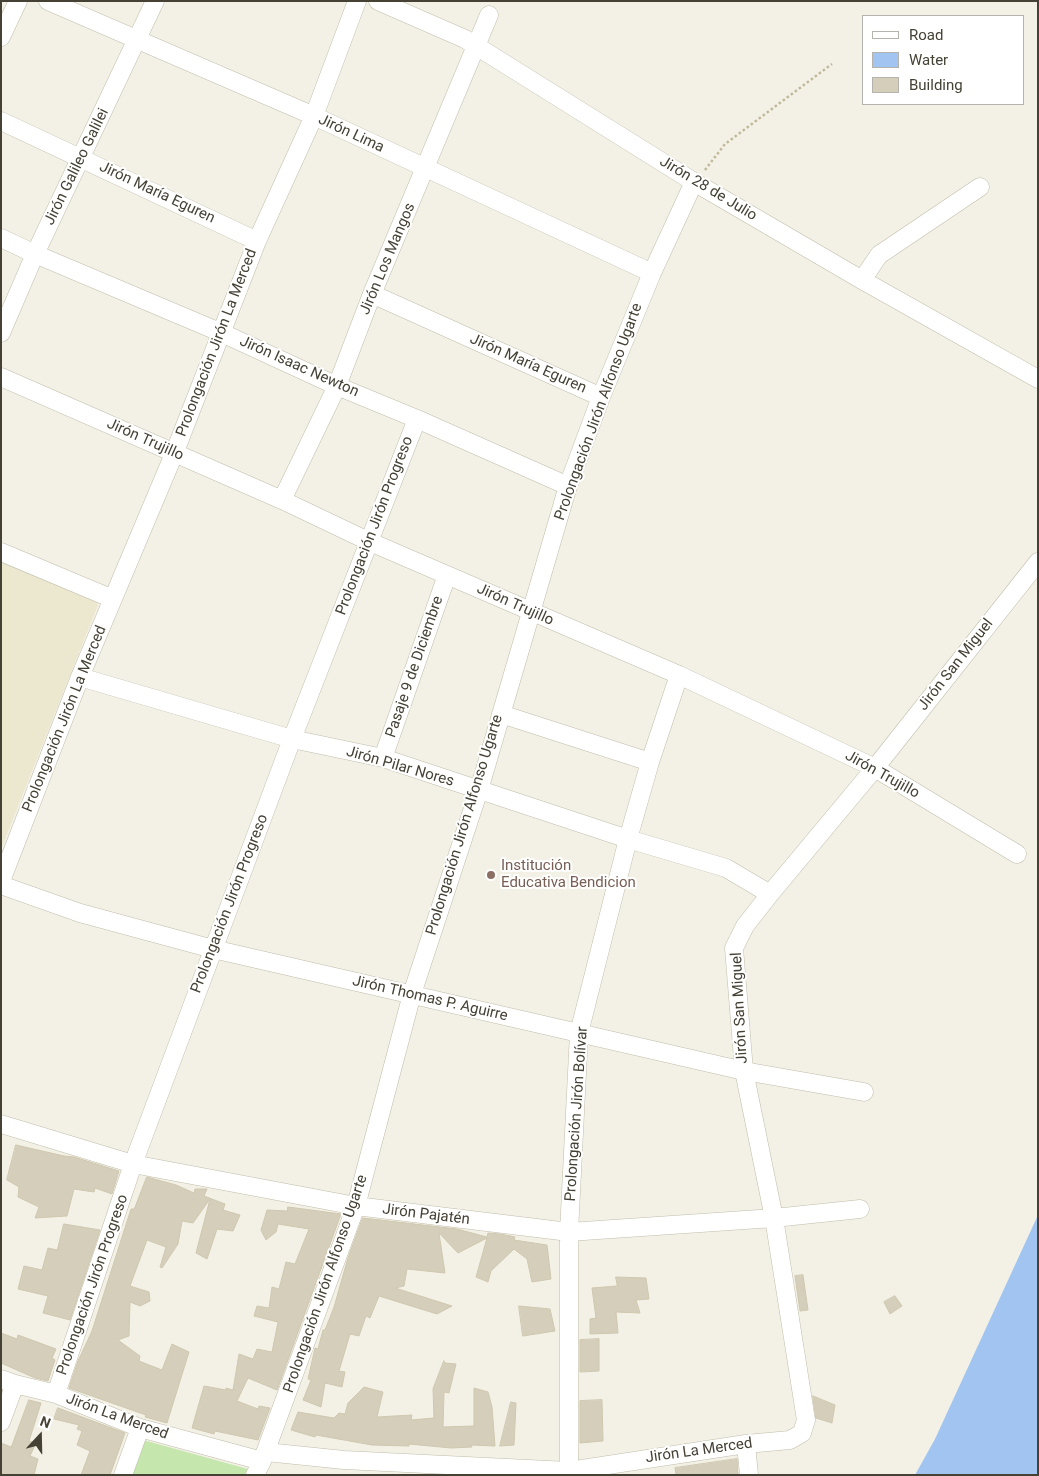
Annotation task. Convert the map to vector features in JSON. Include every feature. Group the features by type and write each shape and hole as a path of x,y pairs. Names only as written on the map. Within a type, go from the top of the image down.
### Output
{"street":[{"path":"1,37 18,1"},
{"name":"Jirón Lima","path":"48,1 314,116 652,273"},
{"name":"Jirón Galileo Galilei","path":"1,333 35,254 155,1"},
{"name":"Prolongación Jirón La Merced","path":"1,881 80,677 174,454 257,241 314,116 357,1"},
{"name":"Jirón 28 de Julio","path":"378,1 465,39 694,182 862,280 1038,378"},
{"name":"Jirón Los Mangos","path":"282,500 337,386 372,294 489,15"},
{"name":"Jirón María Eguren","path":"1,121 257,241"},
{"name":"Prolongación Jirón Alfonso Ugarte","path":"261,1462 356,1206 412,994 478,790 568,486 601,396 652,273 694,182"},
{"path":"862,280 879,255 980,187"},
{"name":"Jirón Isaac Newton","path":"1,238 222,333 337,386 568,486"},
{"name":"Jirón María Eguren","path":"372,294 601,396"},
{"name":"Jirón Trujillo","path":"1,377 282,500 368,541 679,675 875,768 1017,854"},
{"name":"Prolongación Jirón Progreso","path":"56,1394 133,1164 292,739 417,419"},
{"path":"1,552 114,599"},
{"name":"Jirón San Miguel","path":"802,1433 806,1420 774,1218 744,1072 734,948 745,926 770,894 875,768 1038,562"},
{"name":"Pasaje 9 de Diciembre","path":"383,758 447,575"},
{"name":"Prolongación Jirón Bolívar","path":"568,1473 569,1232 579,1033 628,839 650,762 679,675"},
{"name":"Jirón Pilar Nores","path":"80,677 292,739 383,758 628,839 726,868 770,894"},
{"path":"501,714 650,762"},
{"name":"Jirón Thomas P. Aguirre","path":"1,885 80,913 213,949 744,1072 864,1092"},
{"name":"Jirón Pajatén","path":"1,1124 133,1164 356,1206 569,1232 774,1218 860,1208"},
{"path":"1,1422 8,1382"},
{"name":"Jirón La Merced","path":"8,1382 56,1394 140,1428 261,1462 350,1468 568,1473 746,1444 790,1440 802,1433"},
{"path":"123,1475 140,1428"},
{"path":"746,1444 749,1475"}],"path":[{"path":"694,182 725,144 832,64"}],"shaded area":[{"path":"1,561 94,596 98,605 1,849"}],"green space":[{"path":"143,1440 248,1469 245,1475 130,1475"}],"water":[{"path":"1038,1215 1038,1475 915,1475 935,1439"}],"building":[{"path":"16,1145 74,1157 119,1171 112,1194 95,1188 94,1192 74,1189 67,1216 35,1218 39,1207 18,1197 19,1187 7,1180"},
{"path":"147,1177 176,1185 194,1193 195,1189 207,1189 204,1196 225,1204 223,1210 240,1215 233,1231 217,1229 207,1259 196,1253 210,1199 193,1223 182,1221 178,1244 162,1268 160,1267 166,1247 147,1240 130,1286 149,1292 150,1301 140,1306 130,1302 129,1336 118,1340 140,1356 139,1361 162,1370 172,1344 189,1352 167,1423 145,1417 146,1415 69,1388 78,1361 92,1331 131,1209 134,1209"},
{"path":"288,1207 341,1214 277,1390 248,1378 237,1401 258,1409 259,1406 270,1408 258,1440 215,1431 214,1434 192,1428 204,1386 233,1390 239,1354 253,1359 257,1349 272,1352 278,1322 254,1316 257,1306 269,1308 272,1287 279,1289 286,1262 295,1264 309,1229 278,1224 276,1232 266,1240 261,1230 267,1210 287,1211"},
{"path":"363,1218 457,1229 487,1237 488,1233 500,1234 515,1237 514,1240 547,1245 551,1279 532,1282 527,1259 514,1249 491,1271 488,1282 476,1277 487,1238 458,1253 439,1233 445,1273 407,1269 404,1286 395,1288 452,1306 437,1314 379,1296 370,1318 366,1316 359,1336 350,1334 339,1371 345,1372 342,1387 325,1383 321,1407 303,1400 311,1380 308,1379 315,1348 318,1349 323,1330 325,1330 334,1307 348,1258"},
{"path":"64,1224 100,1230 70,1320 43,1313 48,1296 18,1289 24,1266 42,1270 48,1248 57,1250"},
{"path":"803,1275 808,1310 800,1311 795,1276"},
{"path":"616,1277 646,1278 649,1299 636,1300 640,1313 616,1312 618,1333 590,1334 590,1319 596,1318 592,1288 617,1286"},
{"path":"895,1296 902,1306 890,1314 884,1302"},
{"path":"519,1306 550,1309 555,1331 523,1336"},
{"path":"1,1333 17,1339 18,1335 56,1349 52,1358 55,1360 48,1381 35,1378 1,1363"},
{"path":"599,1339 599,1371 580,1372 580,1340"},
{"path":"444,1361 445,1363 456,1364 449,1393 444,1392 443,1427 474,1426 474,1388 488,1392 492,1407 495,1446 471,1445 472,1447 451,1448 409,1444 409,1446 372,1445 316,1435 315,1437 291,1430 298,1412 334,1418 339,1413 345,1414 348,1403 364,1387 383,1392 377,1417 412,1415 411,1420 434,1418 433,1389"},
{"path":"813,1396 835,1405 832,1423 816,1418"},
{"path":"29,1400 41,1403 29,1441 36,1443 30,1456 38,1459 34,1475 1,1475 1,1443 11,1447"},
{"path":"602,1400 603,1441 580,1443 580,1401"},
{"path":"511,1402 516,1403 514,1445 500,1446"},
{"path":"58,1408 125,1433 110,1475 81,1475 90,1451 77,1445 82,1431 77,1429 79,1425 54,1419"},
{"path":"737,1459 738,1475 676,1475 675,1468"}],"place":[{"name":"Institución Educativa Bendicion","path":"491,875"}]}
